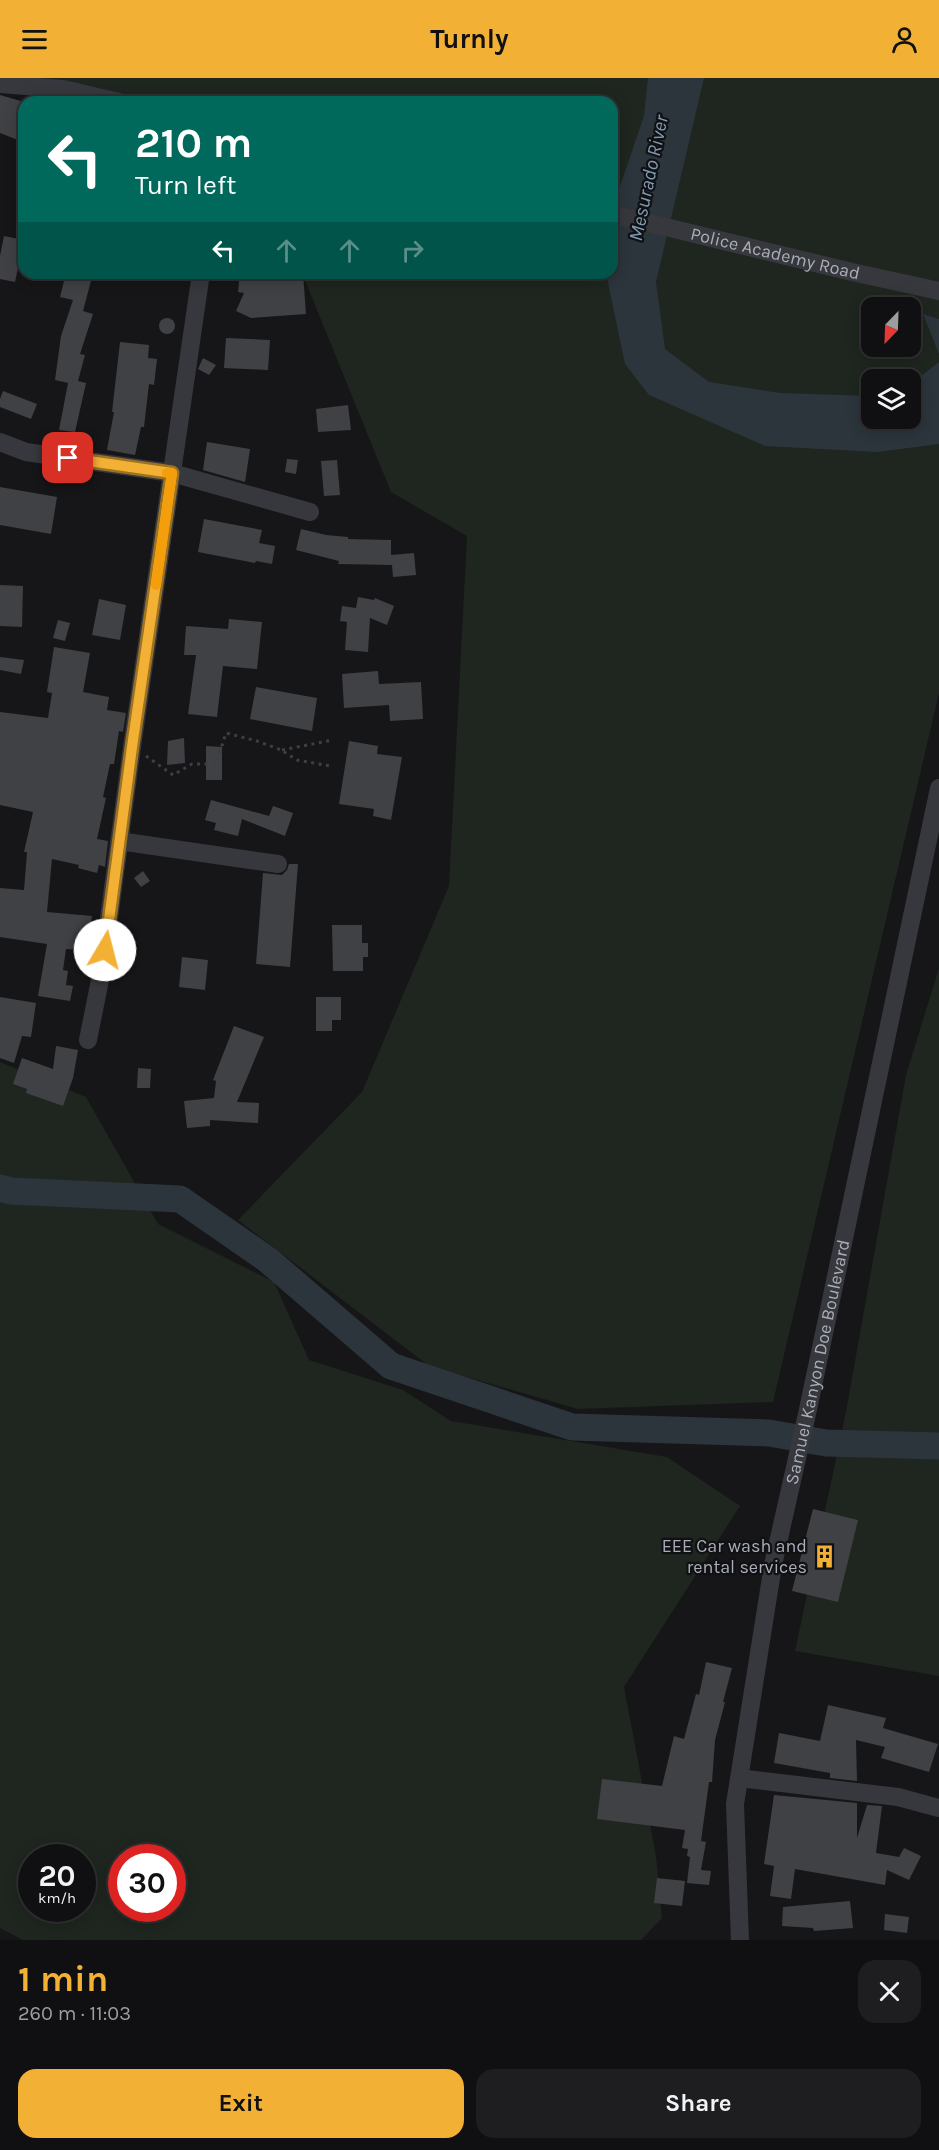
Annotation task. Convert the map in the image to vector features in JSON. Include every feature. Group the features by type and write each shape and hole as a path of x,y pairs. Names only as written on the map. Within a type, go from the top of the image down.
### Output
{"street":[{"path":"0,84 63,89 93,96"},
{"name":"Police Academy Road","path":"618,215 782,256 939,291"},
{"path":"88,1040 102,970 200,279"},
{"path":"0,442 26,452 172,473 310,512"},
{"name":"Samuel Kanyon Doe Boulevard","path":"740,1940 735,1804 773,1565 939,788"},
{"path":"119,841 278,864"},
{"path":"739,1778 898,1797 939,1808"}],"path":[{"path":"132,747 173,775 192,764 216,764 226,733 257,741 297,760 330,766"},
{"path":"280,750 333,740"}],"shaded area":[{"path":"37,78 939,78 939,693 773,1402 578,1409 429,1366 238,1220 362,1092 449,886 467,536 391,492 304,279 618,279 618,96 40,96"},
{"path":"939,968 939,1676 795,1651 846,1412 906,1075"},
{"path":"0,1062 86,1097 158,1224 274,1282 309,1360 403,1390 451,1421 667,1457 740,1506 624,1687 656,1856 662,1918 641,1940 23,1940 0,1928"}],"water":[{"name":"Mesurado River","path":"648,78 704,78 656,282 665,349 709,382 780,393 861,396 861,429 921,429 921,376 939,362 939,444 877,452 765,446 649,395 625,364 607,279 618,279 618,192 644,116"},
{"path":"923,314 939,319 939,354"}],"building":[{"path":"0,95 18,100 18,140 0,133"},
{"path":"4,236 18,239 18,268 15,282 0,279 0,256"},
{"path":"64,279 91,279 83,311 93,314 80,354 85,355 78,381 86,383 75,432 59,430 68,383 55,380 61,336 73,300 60,297"},
{"path":"239,279 303,279 306,314 251,318 236,311 244,293 238,292"},
{"path":"164,318 170,318 175,326 173,332 164,334 159,329 159,323"},
{"path":"226,338 270,340 268,370 224,368"},
{"path":"120,342 149,345 148,358 157,359 154,385 149,384 144,427 141,427 135,455 107,450 114,412 112,412"},
{"path":"203,358 216,365 209,375 198,369"},
{"path":"3,391 37,404 31,419 0,407"},
{"path":"348,405 351,430 318,432 316,409"},
{"path":"207,442 250,449 245,482 203,470"},
{"path":"287,459 298,460 296,474 285,472"},
{"path":"337,460 340,495 324,496 321,461"},
{"path":"0,487 57,497 51,534 0,525"},
{"path":"204,519 262,530 259,543 275,546 272,564 198,552"},
{"path":"301,529 348,537 348,539 391,540 391,555 414,553 416,575 393,577 392,565 338,564 339,561 296,550"},
{"path":"0,585 23,586 22,627 0,626"},
{"path":"358,597 374,600 375,598 394,606 387,625 370,618 368,652 345,650 347,622 340,621 342,606 356,608"},
{"path":"99,599 126,605 120,640 92,635"},
{"path":"229,619 262,622 257,669 223,666 217,717 188,714 196,655 184,655 186,626 228,629"},
{"path":"58,620 70,623 65,641 53,638"},
{"path":"54,647 90,653 83,692 109,697 107,710 126,713 123,732 119,731 114,764 110,764 103,797 106,798 97,839 108,841 105,867 99,865 97,873 78,868 79,865 52,859 47,912 92,916 91,924 97,925 93,951 66,949 63,970 68,971 66,985 73,986 70,1001 38,996 47,944 0,937 0,888 24,890 27,852 24,852 33,812 0,805 0,712 48,718 52,693 47,692"},
{"path":"0,657 24,660 21,674 0,670"},
{"path":"378,671 379,684 421,682 423,719 390,721 389,705 344,708 342,674"},
{"path":"256,687 317,698 312,731 250,719"},
{"path":"184,738 185,763 167,765 168,741"},
{"path":"349,741 378,746 377,754 402,757 391,820 373,816 374,809 339,804"},
{"path":"206,746 222,747 222,780 206,780"},
{"path":"211,800 269,816 273,806 293,813 285,836 242,819 238,836 214,830 216,823 205,820"},
{"path":"289,864 298,864 290,967 256,964 263,873 282,875"},
{"path":"143,871 150,881 141,887 134,878"},
{"path":"332,925 362,925 362,943 368,943 368,957 363,957 363,971 333,971"},
{"path":"182,957 208,960 205,990 179,987"},
{"path":"0,997 36,1003 31,1037 22,1036 14,1063 0,1058"},
{"path":"316,997 341,997 341,1020 332,1020 332,1031 316,1031"},
{"path":"234,1026 264,1037 237,1102 259,1103 258,1123 210,1120 210,1126 187,1128 184,1101 214,1098 216,1081 213,1080"},
{"path":"56,1046 78,1050 73,1078 63,1106 26,1093 27,1089 13,1084 22,1058 53,1069"},
{"path":"138,1068 151,1069 150,1088 137,1088"},
{"name":"EEE Car wash and rental services","path":"813,1509 858,1520 838,1602 792,1591"},
{"path":"706,1662 732,1668 715,1740 712,1782 709,1782 701,1841 706,1842 701,1870 711,1871 709,1885 687,1883 690,1857 687,1856 688,1849 682,1848 685,1830 597,1819 602,1779 662,1786 674,1736 684,1739 696,1694 699,1695"},
{"path":"828,1705 886,1718 883,1728 938,1744 929,1772 881,1758 885,1747 856,1740 857,1781 830,1778 830,1773 774,1763 779,1733 820,1741"},
{"path":"774,1795 857,1803 857,1838 867,1805 882,1806 876,1853 899,1857 904,1848 921,1856 909,1880 887,1870 885,1885 795,1869 791,1899 770,1896 774,1866 764,1864"},
{"path":"657,1878 685,1881 682,1906 654,1903"},
{"path":"850,1901 853,1928 814,1931 813,1928 782,1926 783,1907"},
{"path":"885,1914 909,1917 907,1933 884,1930"}],"waterway":[{"path":"0,1188 11,1191 180,1199 268,1260 391,1366 572,1427 769,1433 826,1443 939,1446"}],"slow traffic":[{"path":"156,585 172,473 167,473"}],"place":[{"name":"EEE Car wash and rental services","path":"825,1556"}],"route":[{"path":"68,458 172,473 105,950"}]}
